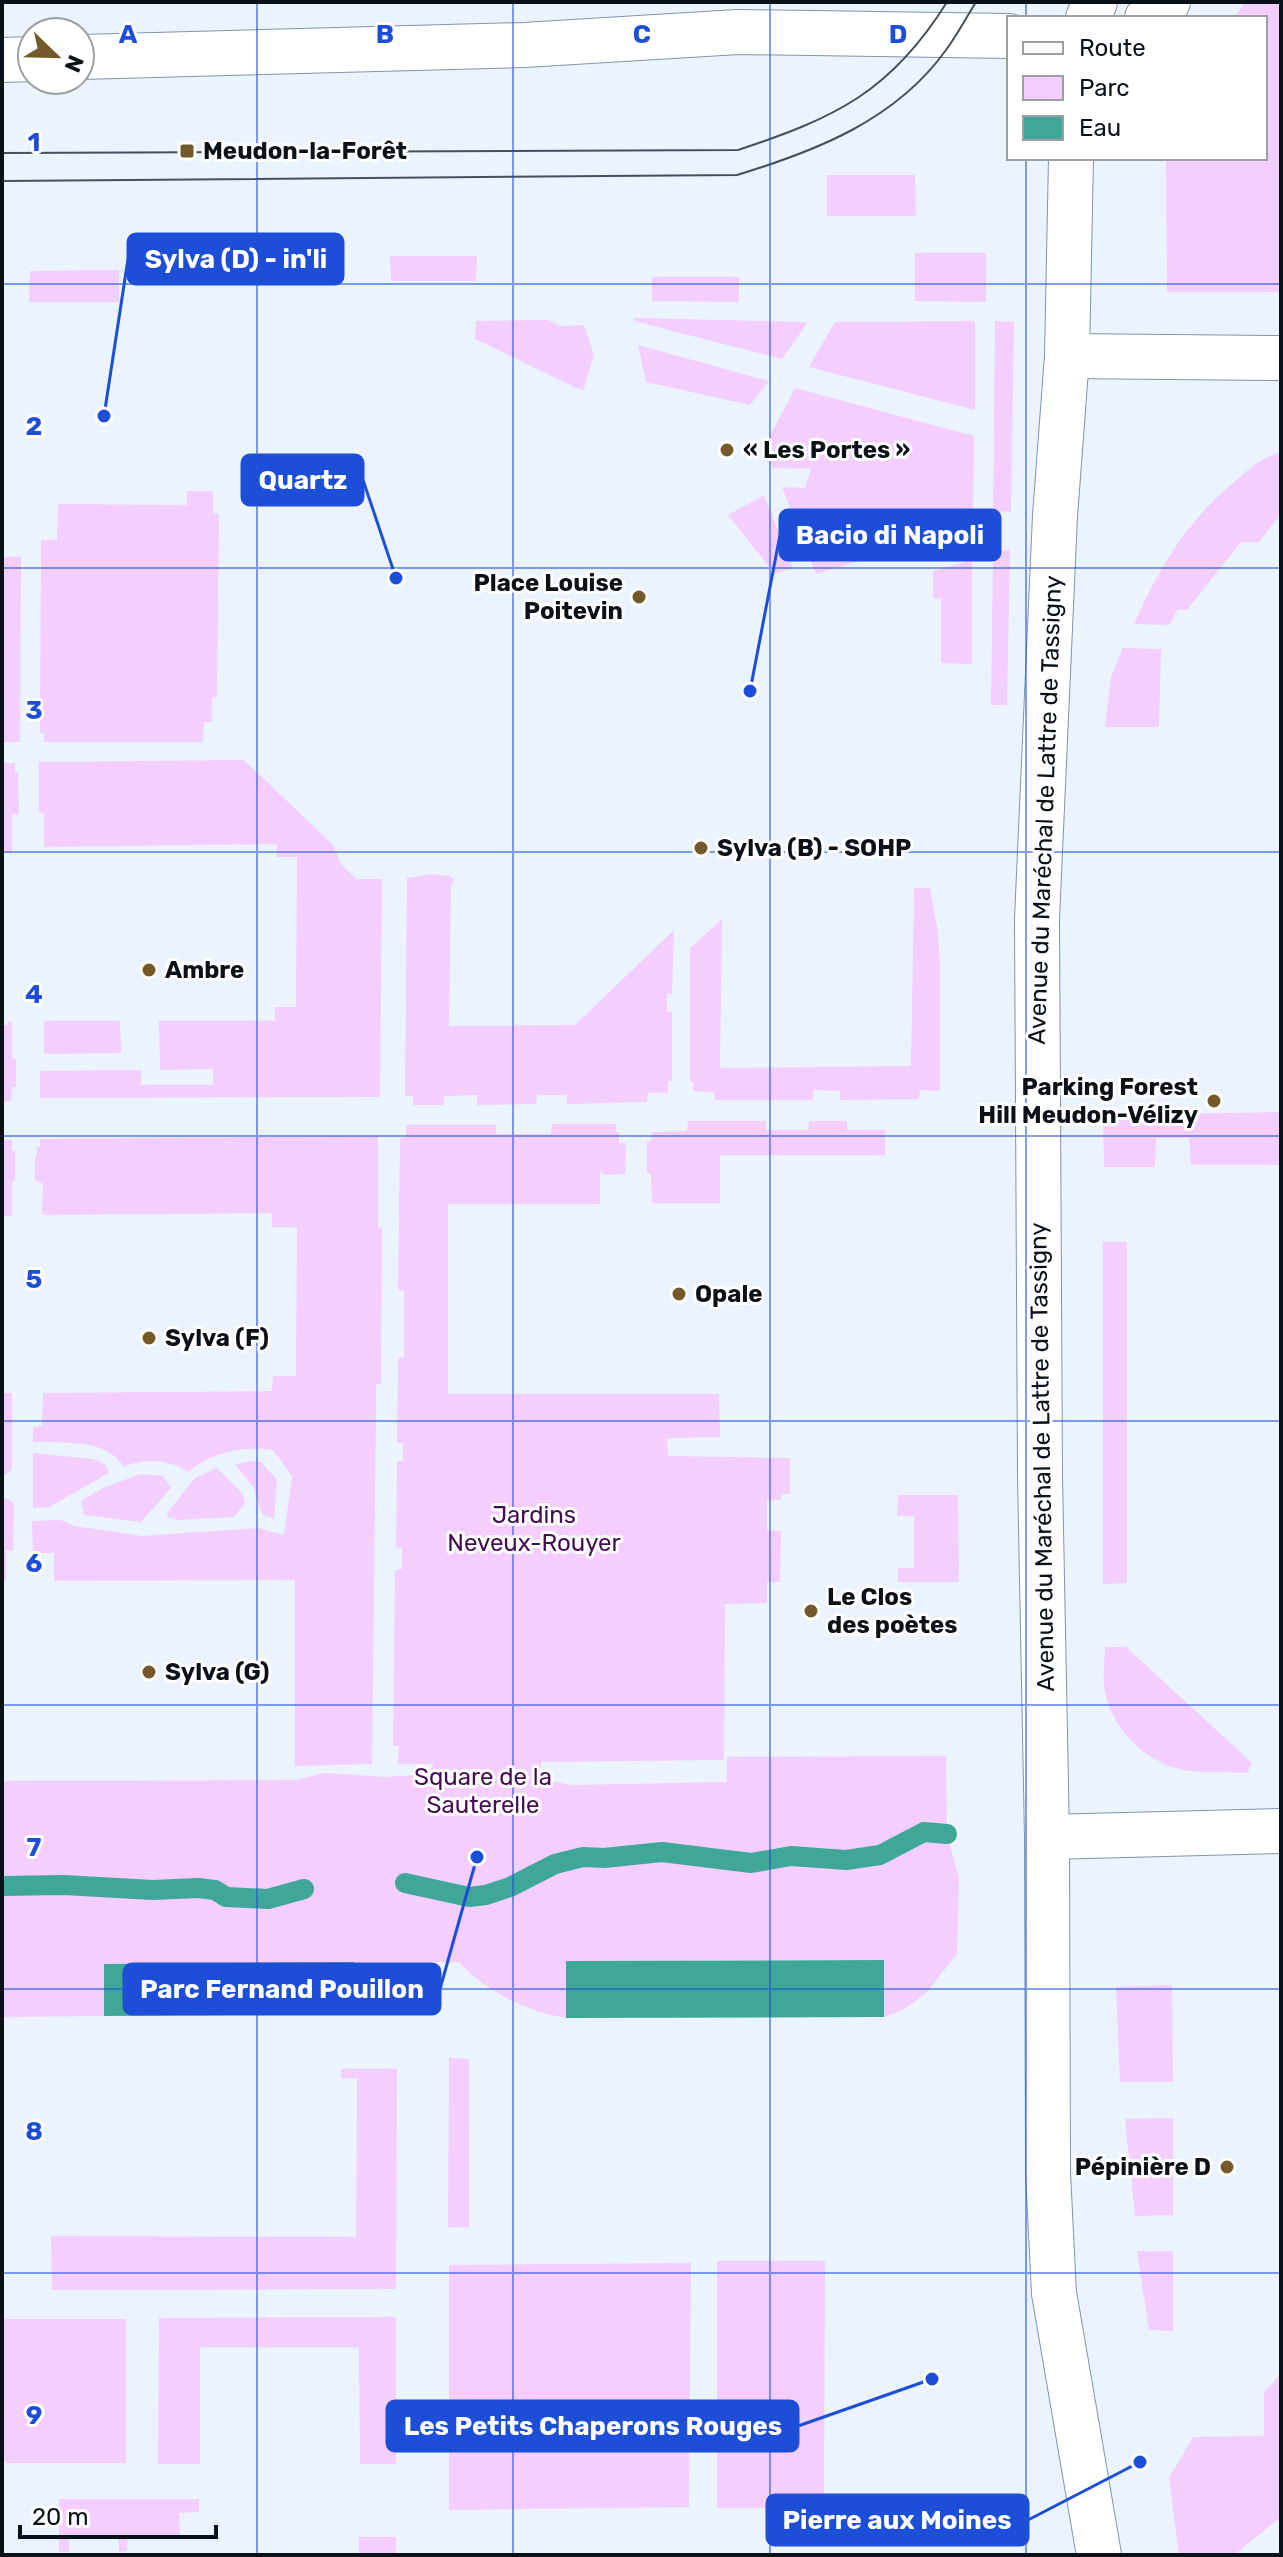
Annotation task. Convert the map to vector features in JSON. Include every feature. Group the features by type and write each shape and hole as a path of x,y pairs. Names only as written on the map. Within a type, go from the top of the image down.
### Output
{"street":[{"path":"1150,16 1168,2"},
{"path":"96,57 524,45 738,32 1007,36"},
{"name":"Avenue du Maréchal de Lattre de Tassigny","path":"1071,160 1067,356 1055,516 1037,919 1048,2173 1054,2293 1099,2555"},
{"path":"1067,356 1281,358"},
{"path":"1047,1837 1281,1831"}],"green space":[{"path":"1245,2 1281,2 1281,292 1167,292 1166,160 1267,160 1267,16 1235,16"},
{"path":"827,175 915,175 916,216 827,216"},
{"path":"915,253 986,253 986,302 915,301"},
{"path":"390,256 477,256 476,281 391,281"},
{"path":"119,270 119,302 29,302 30,271"},
{"path":"652,277 739,277 739,302 652,301"},
{"path":"634,318 808,322 782,359 634,321"},
{"path":"548,320 561,326 584,325 594,355 583,391 475,339 476,321"},
{"path":"975,321 975,410 809,367 835,322"},
{"path":"995,321 1014,322 1011,512 993,511"},
{"path":"638,345 769,381 750,405 646,382"},
{"path":"795,388 974,436 973,527 816,574 782,487 805,488 811,469 773,468 767,455 767,442"},
{"path":"1281,452 1281,514 1259,542 1241,542 1187,610 1178,609 1169,625 1134,624 1164,564 1201,514 1250,468"},
{"path":"187,491 213,491 213,514 219,514 217,697 212,698 212,722 204,722 203,742 44,742 44,733 40,733 41,540 57,540 58,504 187,505"},
{"path":"764,495 793,568 775,574 728,515"},
{"path":"1010,549 1007,705 991,705 993,554"},
{"path":"2,557 21,557 20,742 2,742"},
{"path":"972,560 972,664 941,663 941,598 933,598 933,571"},
{"path":"1123,648 1161,649 1159,727 1105,727 1111,677"},
{"path":"244,760 333,845 341,864 356,879 382,879 380,1097 40,1098 40,1071 141,1070 141,1085 213,1085 213,1069 160,1070 159,1021 275,1021 275,1007 296,1007 297,857 276,857 277,845 270,844 44,847 44,813 39,813 39,762"},
{"path":"2,763 15,763 15,772 18,772 19,814 12,814 12,852 2,852"},
{"path":"432,874 455,879 451,885 449,1026 575,1025 674,930 672,994 667,994 667,1011 672,1012 672,1081 668,1081 668,1093 648,1093 647,1102 567,1104 567,1095 537,1095 536,1104 477,1105 477,1095 444,1096 444,1105 413,1105 413,1096 405,1096 407,878"},
{"path":"914,888 930,888 938,933 940,1091 920,1090 919,1099 840,1100 840,1091 813,1090 813,1100 715,1100 714,1092 693,1091 693,1082 690,1081 690,948 722,919 720,1068 911,1066"},
{"path":"8,1021 12,1022 16,1087 12,1087 11,1101 3,1102 2,1110 2,1025 7,1025"},
{"path":"44,1021 120,1021 121,1053 44,1054"},
{"path":"1281,1112 1281,1165 1191,1165 1189,1138 1156,1138 1155,1167 1104,1167 1103,1115"},
{"path":"688,1121 766,1121 766,1130 808,1130 809,1121 847,1121 847,1130 885,1130 885,1155 720,1155 720,1203 652,1203 651,1174 647,1173 647,1142 651,1141 652,1132 687,1131"},
{"path":"552,1124 616,1124 619,1143 626,1143 625,1174 604,1175 600,1171 600,1204 448,1204 448,1394 719,1394 720,1437 667,1438 668,1456 790,1458 790,1494 781,1494 781,1500 767,1500 767,1531 781,1531 780,1582 767,1582 767,1603 725,1604 724,1760 541,1762 541,1779 572,1785 727,1782 727,1757 946,1756 947,1834 959,1879 957,1954 926,1993 903,2010 884,2017 884,1960 567,1961 566,2018 536,2011 508,1999 459,1962 104,1964 104,2016 2,2017 2,1781 296,1780 325,1773 387,1777 428,1774 434,1764 398,1764 399,1746 393,1746 395,1570 402,1569 402,1548 396,1547 397,1461 403,1461 403,1443 397,1443 398,1358 404,1357 404,1291 398,1290 400,1138 406,1137 406,1125 496,1125 496,1134 551,1134"},
{"path":"378,1136 378,1227 382,1228 381,1384 376,1384 372,1764 295,1766 295,1580 54,1581 54,1553 33,1553 32,1521 61,1520 74,1526 142,1536 258,1528 284,1535 292,1476 273,1450 228,1452 188,1472 157,1461 124,1467 107,1451 95,1447 33,1442 33,1427 42,1426 43,1393 272,1391 273,1376 296,1376 297,1227 272,1227 272,1213 45,1215 42,1214 43,1184 35,1180 35,1156 40,1139"},
{"path":"2,1140 12,1140 12,1151 15,1151 12,1216 2,1216"},
{"path":"1103,1242 1127,1242 1127,1583 1103,1584"},
{"path":"2,1393 12,1393 12,1469 2,1478"},
{"path":"33,1453 93,1459 106,1465 109,1473 49,1507 33,1508"},
{"path":"261,1462 277,1480 274,1519 262,1514 253,1486 235,1465"},
{"path":"217,1468 242,1493 245,1503 234,1517 176,1520 168,1517 167,1513 195,1478"},
{"path":"140,1474 163,1476 171,1488 141,1522 84,1515 81,1501 103,1488"},
{"path":"898,1495 958,1495 959,1582 898,1582 898,1568 914,1568 914,1516 897,1516"},
{"path":"2,1499 14,1504 13,1550 6,1550 6,1581 2,1581"},
{"path":"1105,1647 1126,1647 1252,1763 1247,1773 1197,1772 1175,1768 1160,1762 1135,1744 1115,1720 1109,1706 1104,1680"},
{"path":"1172,1985 1173,2082 1120,2082 1116,1987"},
{"path":"449,2058 469,2059 469,2227 448,2227"},
{"path":"341,2069 397,2069 396,2289 52,2290 51,2236 356,2237 357,2078 341,2078"},
{"path":"1173,2118 1173,2215 1135,2216 1125,2119"},
{"path":"1137,2251 1173,2251 1173,2331 1149,2330"},
{"path":"717,2261 825,2261 824,2508 717,2508"},
{"path":"691,2263 689,2507 449,2510 449,2265"},
{"path":"396,2317 396,2464 360,2464 359,2347 200,2347 200,2464 158,2464 159,2318"},
{"path":"2,2319 126,2319 126,2463 7,2463 2,2458"},
{"path":"1281,2374 1281,2517 1234,2555 1179,2555 1169,2478 1193,2437 1264,2436 1264,2392"},
{"path":"59,2499 199,2499 199,2512 179,2513 180,2536 128,2535 127,2551 119,2552 118,2535 69,2536 69,2552 59,2552"},
{"path":"359,2537 396,2537 396,2555 359,2555"}],"water":[{"path":"884,1960 884,2017 566,2018 566,1961"},
{"path":"354,1962 354,2014 104,2016 104,1964"}],"waterway":[{"path":"405,1883 469,1897 510,1887 555,1864 583,1857 662,1852 751,1863 791,1856 846,1860 880,1855 924,1832 947,1834"},
{"path":"2,1886 64,1885 153,1890 198,1888 215,1890 226,1897 268,1899 304,1889"}],"tram line":[{"path":"2,153 738,150 804,126 858,98 904,59 947,2"},
{"path":"2,181 737,175 825,143 879,114 926,74 950,44 976,2"}],"place":[{"name":"Meudon-la-Forêt","path":"187,151"},
{"name":"Sylva (D) - in'li","path":"104,416"},
{"name":"« Les Portes »","path":"727,450"},
{"name":"Quartz","path":"396,578"},
{"name":"Place Louise Poitevin","path":"639,597"},
{"name":"Bacio di Napoli","path":"750,691"},
{"name":"Sylva (B) - SOHP","path":"701,848"},
{"name":"Ambre","path":"149,970"},
{"name":"Parking Forest Hill Meudon-Vélizy","path":"1214,1101"},
{"name":"Opale","path":"679,1294"},
{"name":"Sylva (F)","path":"149,1338"},
{"name":"Le Clos des poètes","path":"811,1611"},
{"name":"Sylva (G)","path":"149,1672"},
{"name":"Parc Fernand Pouillon","path":"477,1857"},
{"name":"Pépinière D","path":"1227,2167"},
{"name":"Les Petits Chaperons Rouges","path":"932,2379"},
{"name":"Pierre aux Moines","path":"1140,2462"}],"park label":[{"name":"Jardins Neveux-Rouyer","path":"534,1529"},
{"name":"Square de la Sauterelle","path":"483,1791"}]}
